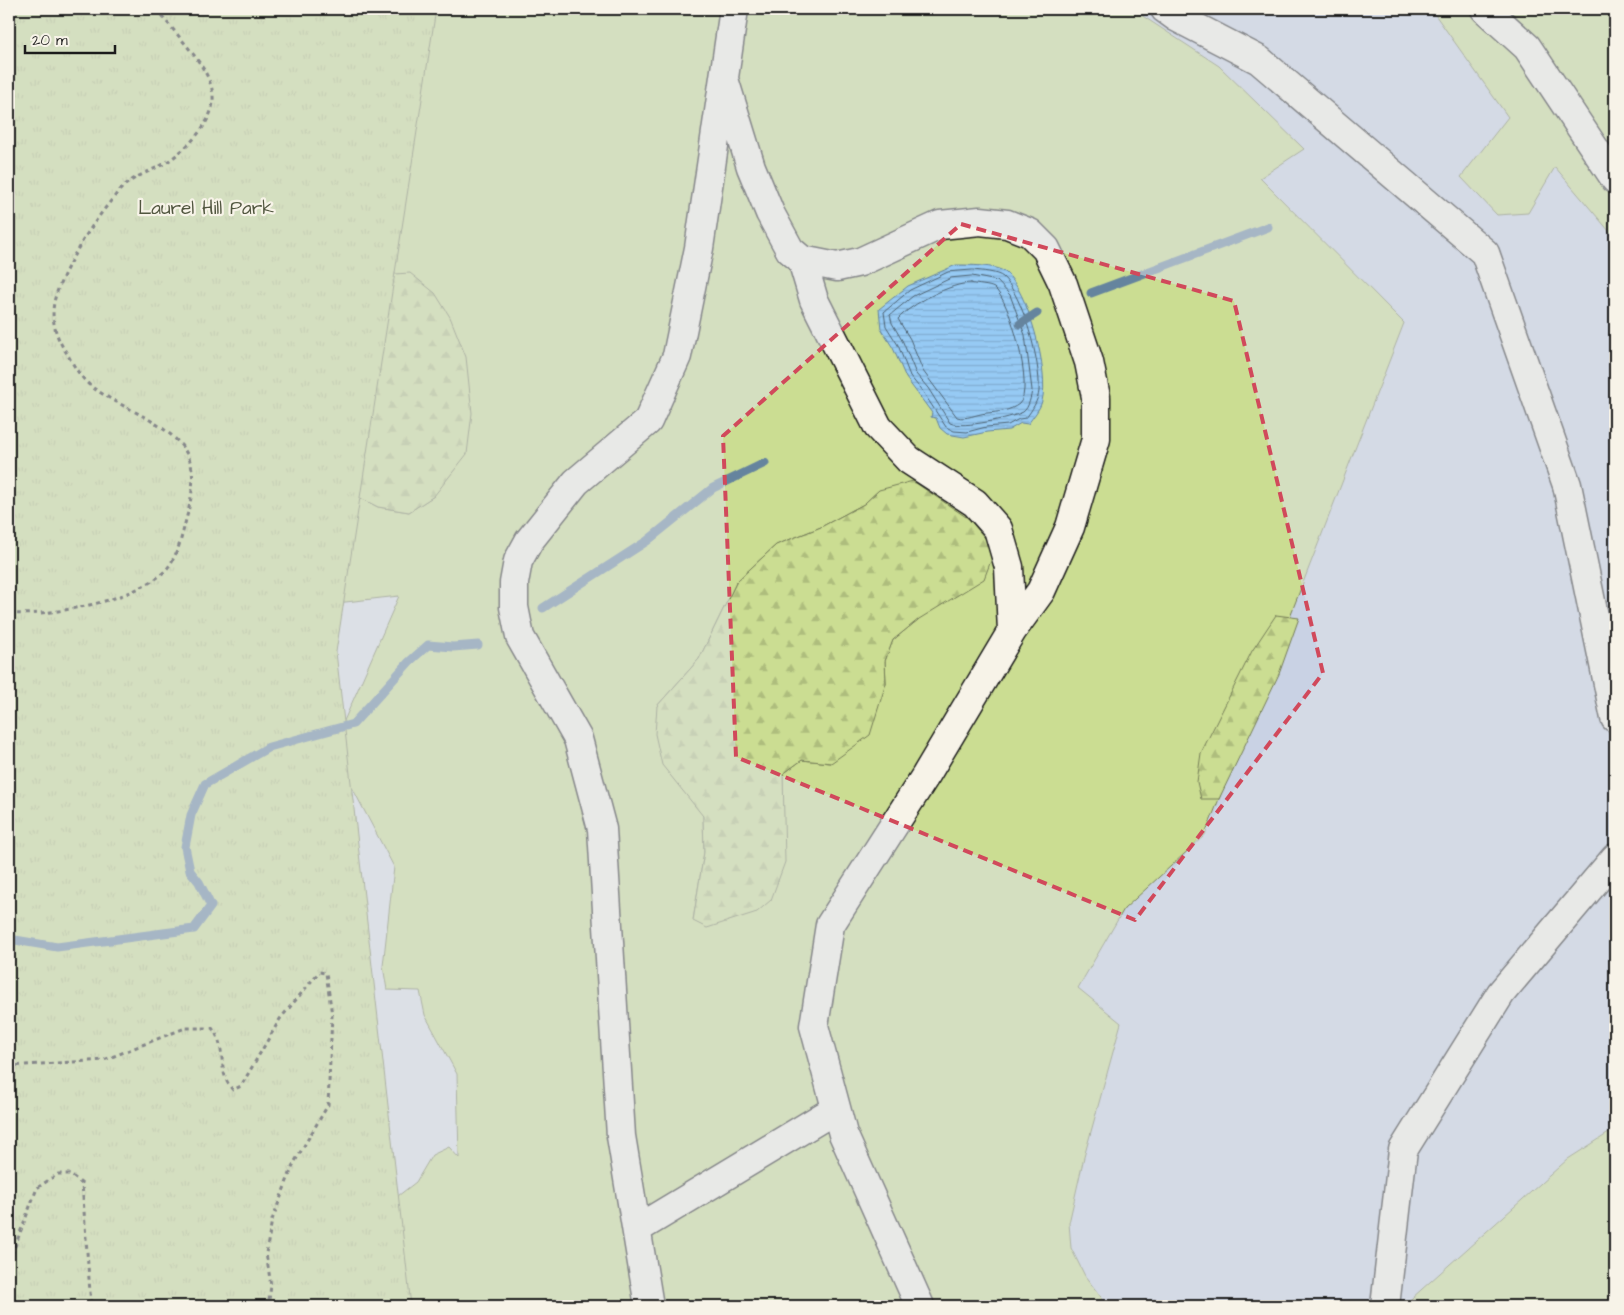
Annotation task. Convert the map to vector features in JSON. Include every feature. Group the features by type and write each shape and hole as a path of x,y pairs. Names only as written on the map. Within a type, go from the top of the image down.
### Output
{"lane":[{"path":"649,1306 622,1136 602,829 578,739 520,637 514,608 514,583 518,562 528,541 576,482 648,421 677,356 699,248 734,9"},
{"path":"1165,9 1176,17 1258,60 1485,253 1567,484 1615,718"},
{"path":"1485,9 1527,47 1615,179"},
{"path":"724,79 751,167 770,214 790,250 802,260 837,267 860,262 940,225 980,221 1007,224 1030,233 1046,249 1063,284 1089,362 1096,397 1096,439 1070,527 1041,591 1012,631 926,775 830,925 814,1026 843,1134 920,1306"},
{"path":"802,260 814,300 878,427 909,460 975,503 998,529 1009,567 1012,631"},
{"path":"1385,1306 1403,1150 1501,993 1615,858"},
{"path":"637,1229 836,1109"}],"path":[{"path":"9,613 28,615 84,607 131,590 159,576 168,567 178,549 192,494 192,469 189,456 183,448 169,434 151,421 91,386 75,368 60,343 53,319 55,298 64,277 87,234 122,188 133,179 170,160 192,139 210,113 213,96 204,68 168,26 157,9"},
{"path":"9,1066 104,1060 185,1028 212,1028 220,1038 225,1079 233,1090 241,1086 280,1019 319,972 326,974 332,1015 328,1105 294,1163 272,1220 266,1253 271,1286 268,1306"},
{"path":"9,1262 37,1188 58,1174 70,1174 82,1184 91,1306"}],"highlighted area":[{"path":"961,224 1234,301 1323,673 1135,920 736,757 723,436"}],"shaded area":[{"path":"1132,9 1431,9 1509,117 1462,177 1555,166 1615,238 1615,1129 1568,1159 1403,1306 1111,1306 1107,1305 1085,1276 1071,1248 1069,1223 1084,1157 1077,988 1124,909 1205,835 1404,323 1260,177 1303,149 1219,66"}],"green space":[{"path":"9,9 1132,9 1219,66 1304,149 1260,178 1404,323 1205,835 1124,909 1078,988 1121,1023 1084,1157 1069,1223 1071,1248 1085,1276 1107,1305 1111,1306 368,1306 385,1206 416,1182 432,1155 449,1147 459,1158 457,1074 425,1015 420,991 387,990 383,966 394,867 345,774 325,764 399,596 283,609","holes":["335,485 434,496 409,512 378,507","879,490 919,619 893,640 885,661 886,683 831,763 802,760 783,774 783,815 693,920 704,852 703,816 657,706 699,659 737,581 776,545 821,527 864,504"]},
{"name":"Laurel Hill Park","path":"9,9 436,9 336,652 411,1306 9,1306"},
{"path":"1431,9 1615,9 1615,238 1555,167 1528,213 1497,215 1461,177 1508,117"},
{"path":"410,273 435,293 450,317 466,357 472,413 467,454 434,496 409,512 378,507 335,485 333,278"},
{"path":"913,481 969,519 995,550 984,579 919,619 893,640 885,661 886,683 870,735 831,763 802,760 783,774 785,862 771,900 757,912 707,928 693,921 704,852 703,816 662,765 655,734 657,706 699,659 737,581 776,545 821,527 864,504 879,490"},
{"path":"1276,615 1299,618 1279,674 1219,799 1201,799 1197,782 1201,753 1252,651"},
{"path":"1615,1129 1615,1306 1403,1306 1568,1159"}],"water":[{"path":"956,265 982,266 1001,270 1014,282 1022,296 1029,313 1040,353 1044,388 1038,410 1028,424 1021,423 1009,430 964,437 947,434 940,428 936,418 931,417 932,413 906,378 893,348 881,329 879,309 908,286"}],"waterway":[{"path":"1091,293 1268,227"},
{"path":"1020,324 1037,313"},
{"path":"543,608 647,541 713,488 765,463"},
{"path":"9,939 57,947 194,929 211,906 199,882 190,871 185,847 191,815 205,784 269,747 353,724 409,662 428,645 453,647 478,645"}]}
